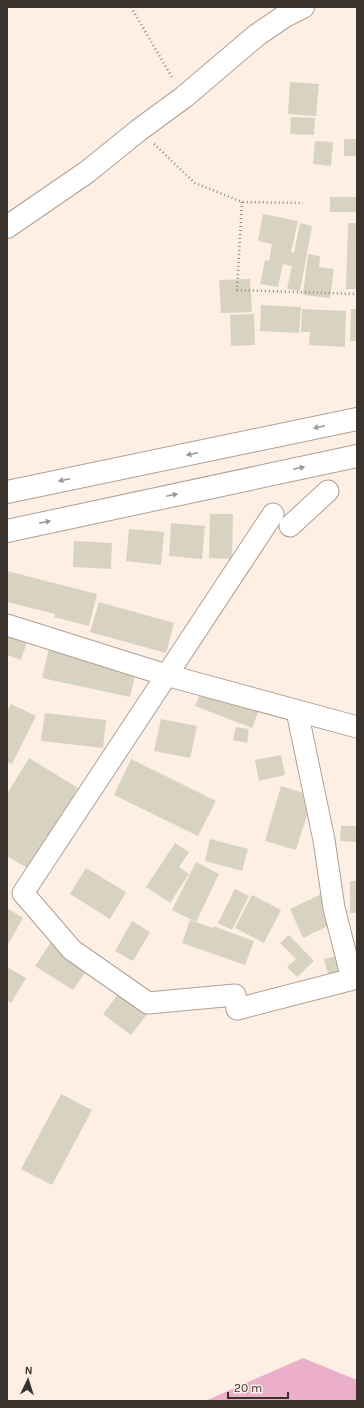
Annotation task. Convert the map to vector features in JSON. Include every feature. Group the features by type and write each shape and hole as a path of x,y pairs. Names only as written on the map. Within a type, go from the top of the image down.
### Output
{"main road":[{"path":"7,227 87,172 139,130 184,97 257,35 285,16 303,7"},
{"path":"7,492 357,419"},
{"path":"7,531 357,456"}],"street":[{"path":"290,526 328,491"},
{"path":"273,514 23,893 72,950 148,1003 235,995 237,1009 354,978 334,908 324,840 297,711"},
{"path":"7,625 166,675 357,727"}],"path":[{"path":"131,7 184,97"},
{"path":"139,130 195,183 242,202 303,202"},
{"path":"242,202 237,290 357,294"}],"shaded area":[{"path":"303,1358 357,1380 357,1401 205,1401"}],"building":[{"path":"290,82 319,84 316,116 288,114"},
{"path":"291,117 315,118 314,135 290,134"},
{"path":"344,139 357,139 357,156 344,156"},
{"path":"315,141 333,142 331,166 313,164"},
{"path":"330,197 357,197 357,212 330,212"},
{"path":"263,214 298,221 291,252 294,253 300,223 312,226 300,291 287,289 292,266 283,264 278,287 260,284 265,260 269,261 272,244 258,241"},
{"path":"348,223 357,223 357,289 346,289"},
{"path":"308,254 320,256 319,267 334,269 330,298 303,295"},
{"path":"250,279 252,312 221,313 219,280"},
{"path":"261,305 301,307 299,333 260,331"},
{"path":"302,309 346,311 345,347 309,345 310,332 301,332"},
{"path":"351,309 357,309 357,341 350,341"},
{"path":"254,314 255,345 231,346 230,315"},
{"path":"210,514 233,514 232,559 209,558"},
{"path":"171,523 205,526 202,559 169,556"},
{"path":"129,529 164,532 161,565 126,561"},
{"path":"74,541 112,543 111,569 73,567"},
{"path":"7,571 97,594 89,626 54,617 55,614 7,602"},
{"path":"99,602 174,623 166,653 90,632"},
{"path":"7,631 28,639 21,660 7,655"},
{"path":"49,648 137,667 130,697 42,678"},
{"path":"202,689 259,710 252,728 195,706"},
{"path":"11,704 36,716 12,764 7,762 7,712"},
{"path":"45,713 106,720 103,748 41,741"},
{"path":"161,719 197,726 190,758 154,751"},
{"path":"236,727 249,729 247,743 233,740"},
{"path":"281,755 285,775 259,781 255,760"},
{"path":"29,758 78,788 29,869 7,856 7,794"},
{"path":"131,759 216,801 198,836 114,795"},
{"path":"281,786 313,796 296,850 265,841"},
{"path":"341,826 357,826 357,842 340,841"},
{"path":"210,839 248,849 242,871 205,861"},
{"path":"175,843 189,852 179,867 189,874 170,903 146,887"},
{"path":"196,862 219,874 196,922 172,910"},
{"path":"86,868 126,892 110,919 70,894"},
{"path":"350,881 357,881 357,913 350,913"},
{"path":"235,889 249,896 232,930 218,923"},
{"path":"328,891 342,919 303,938 290,909"},
{"path":"252,895 281,910 264,943 235,928"},
{"path":"7,908 23,918 7,946"},
{"path":"190,920 213,928 213,926 254,941 245,965 182,943"},
{"path":"132,921 150,932 133,961 115,951"},
{"path":"289,935 314,961 297,977 287,967 296,959 280,943"},
{"path":"51,942 89,967 73,990 35,966"},
{"path":"357,951 357,980 331,986 324,959"},
{"path":"7,967 26,978 11,1003 7,1000"},
{"path":"127,983 155,1004 131,1035 103,1014"},
{"path":"61,1094 92,1110 52,1185 21,1169"}]}
